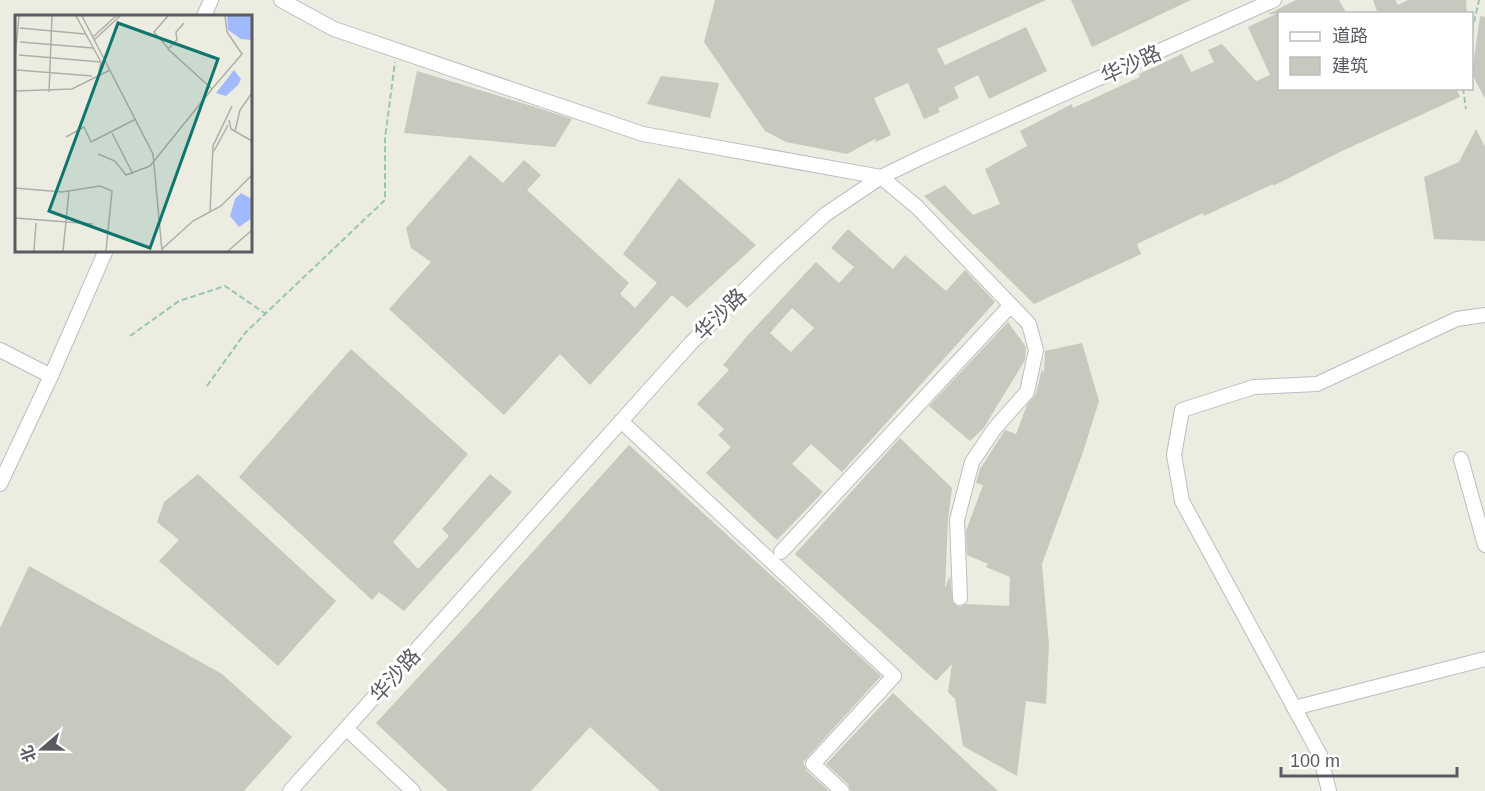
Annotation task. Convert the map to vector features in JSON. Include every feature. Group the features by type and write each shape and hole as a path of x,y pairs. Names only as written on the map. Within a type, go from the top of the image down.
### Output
{"street":[{"path":"204,15 211,0"},
{"path":"281,0 334,29 643,134 881,177 917,207 1029,324 1036,350 1027,392 995,428 972,462 957,520 960,598"},
{"name":"华沙路","path":"290,791 691,343 775,260 826,214 881,177 922,157 1274,0"},
{"path":"0,484 51,376 105,252"},
{"path":"781,552 1011,305"},
{"path":"1329,791 1320,755 1182,501 1174,455 1182,410 1254,387 1317,384 1457,319 1485,315"},
{"path":"0,350 51,376"},
{"path":"621,421 894,676 813,764 842,791"},
{"path":"1461,459 1485,545"},
{"path":"1294,708 1485,658"},
{"path":"347,729 413,791"}],"path":[{"path":"1473,27 1479,0"},
{"path":"207,386 245,333 385,200 385,138 396,50"},
{"path":"1463,90 1466,109"},
{"path":"130,336 179,301 225,286 266,314"}],"building":[{"path":"715,0 1046,0 937,49 945,65 1026,27 1047,71 989,99 978,75 954,87 959,98 938,108 940,112 924,119 908,83 874,98 891,135 876,142 875,139 847,154 786,142 765,131 704,42"},
{"path":"1071,0 1191,0 1092,47"},
{"path":"1296,0 1339,0 1346,12 1278,12 1278,90 1457,90 1460,97 1340,152 1273,186 1273,184 1204,216 1203,213 1137,244 1141,254 1034,304 924,196 945,185 973,215 1000,204 985,169 1027,146 1020,131 1072,104 1073,108 1140,77 1139,74 1182,54 1191,72 1214,62 1208,50 1222,44 1256,81 1270,75 1248,27 1276,14 1268,14"},
{"path":"1373,0 1395,0 1398,5 1408,0 1466,0 1467,12 1377,12"},
{"path":"1480,16 1485,17 1485,99 1473,76"},
{"path":"417,71 572,119 555,147 404,133"},
{"path":"661,76 719,83 710,118 647,104"},
{"path":"1476,129 1485,147 1485,241 1434,239 1424,177 1459,162"},
{"path":"470,155 503,183 524,160 541,175 527,190 629,283 620,294 635,308 657,283 623,254 679,178 756,245 687,308 672,295 590,385 560,354 504,415 389,309 431,262 411,248 406,228"},
{"path":"848,229 893,269 905,255 946,291 965,270 995,302 842,472 811,444 792,464 823,492 777,540 706,473 731,447 718,435 724,429 697,404 729,370 723,365 748,335 816,262 839,283 854,267 831,248","holes":["792,308 814,328 791,352 770,333"]},
{"path":"1008,322 1026,347 1025,360 983,429 970,441 929,406"},
{"path":"1082,343 1099,401 1042,564 1049,645 1046,704 1026,701 1017,776 963,746 955,699 948,692 952,664 936,681 795,554 900,438 952,488 945,588 950,576 953,603 960,607 966,604 1009,606 1010,577 986,567 988,564 967,555 966,531 983,485 976,483 980,469 1005,430 1016,434 1027,405 1036,394 1042,369 1044,373 1045,351"},
{"path":"351,349 468,454 393,542 418,569 449,536 442,529 490,474 512,492 404,611 379,592 372,600 239,477"},
{"path":"629,445 881,676 803,762 807,771 829,791 660,791 590,727 531,791 448,791 376,723"},
{"path":"198,474 336,601 278,666 159,561 179,540 157,522 164,502"},
{"path":"29,566 222,674 292,737 244,791 0,791 0,628"},
{"path":"893,693 998,791 851,791 848,784 826,764"}]}
